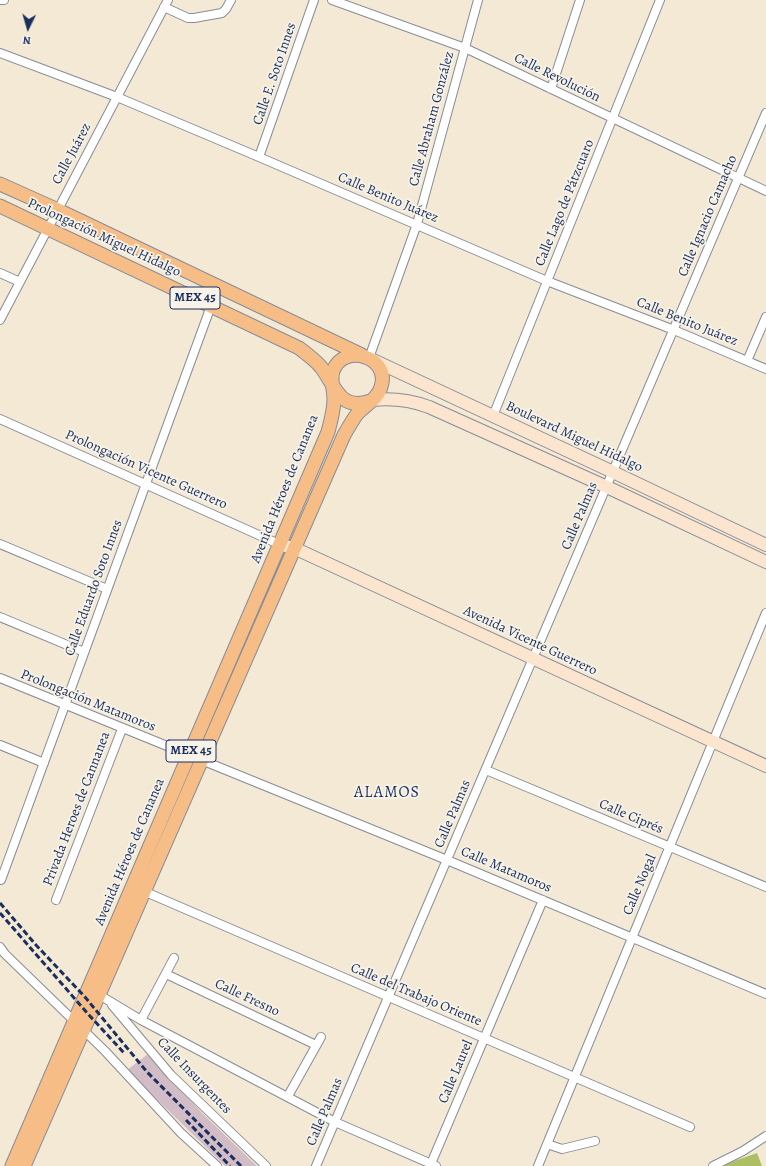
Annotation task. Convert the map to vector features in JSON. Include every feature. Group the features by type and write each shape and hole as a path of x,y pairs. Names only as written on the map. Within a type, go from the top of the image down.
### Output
{"main road":[{"name":"Prolongación Miguel Hidalgo","path":"0,184 58,210 369,358"},
{"name":"Prolongación Miguel Hidalgo","path":"0,206 299,348 319,366 337,394 350,402 358,404 373,400"},
{"name":"Avenida Héroes de Cananea","path":"12,1166 79,1026 99,995 138,889 195,758 328,432 333,410 332,379 334,371 341,361 352,355 361,355 369,358 376,363 380,370 382,378 380,390 373,400 356,416 344,435 294,548 195,758"},
{"name":"Avenida Héroes de Cananea","path":"24,1166 79,1026"}],"street":[{"path":"166,4 188,18 194,18 222,13 231,0"},
{"name":"Calle E. Soto Innes","path":"259,157 314,0"},
{"name":"Calle Revolución","path":"332,0 465,48 766,191"},
{"name":"Calle Abraham González","path":"369,358 417,224 478,0"},
{"path":"551,89 580,0"},
{"name":"Calle Lago de Pátzcuaro","path":"493,416 660,0"},
{"name":"Calle Juárez","path":"0,320 166,4"},
{"name":"Calle Benito Juárez","path":"0,53 117,97 417,224 547,281 674,330 766,369"},
{"name":"Calle Ignacio Camacho","path":"613,472 766,113"},
{"path":"0,273 20,282"},
{"name":"Calle Eduardo Soto Innes","path":"1,880 211,306"},
{"path":"747,361 766,317"},
{"name":"Boulevard Miguel Hidalgo","path":"369,358 613,472 766,546"},
{"path":"429,406 436,389"},
{"path":"373,400 396,399 412,401 429,406 607,487 766,562"},
{"name":"Prolongación Vicente Guerrero","path":"0,419 281,545"},
{"name":"Calle Palmas","path":"316,1166 613,472"},
{"path":"0,544 107,589"},
{"name":"Avenida Vicente Guerrero","path":"281,545 294,548 766,766"},
{"name":"Calle Nogal","path":"538,1166 766,613"},
{"path":"0,617 84,652"},
{"name":"Prolongación Matamoros","path":"0,678 195,758"},
{"name":"Privada Heroes de Cannanea","path":"56,900 122,729"},
{"path":"0,745 44,763"},
{"name":"Calle Matamoros","path":"195,758 447,860 766,994"},
{"name":"Calle Ciprés","path":"486,770 669,848 766,887"},
{"name":"Calle del Trabajo Oriente","path":"138,889 690,1127"},
{"name":"Calle Laurel","path":"432,1165 543,900"},
{"path":"0,947 5,954 105,1050 181,1133 217,1166"},
{"path":"141,1020 174,958"},
{"name":"Calle Fresno","path":"166,974 316,1045"},
{"path":"99,995 141,1020 335,1122 432,1165"},
{"name":"Calle Insurgentes","path":"99,995 171,1075 266,1166"},
{"path":"288,1096 321,1038"},
{"path":"713,1166 743,1151 766,1136"},
{"path":"547,1144 562,1149 595,1141"}],"shaded area":[{"path":"148,1054 202,1113 257,1166 225,1166 127,1070"}],"green space":[{"path":"757,1153 762,1166 720,1166"}],"railway":[{"path":"0,903 36,945 85,997 147,1072 241,1166"},
{"path":"0,913 125,1054"},
{"path":"186,1120 230,1166"}],"district":[{"name":"ALAMOS","path":"387,793"}]}
